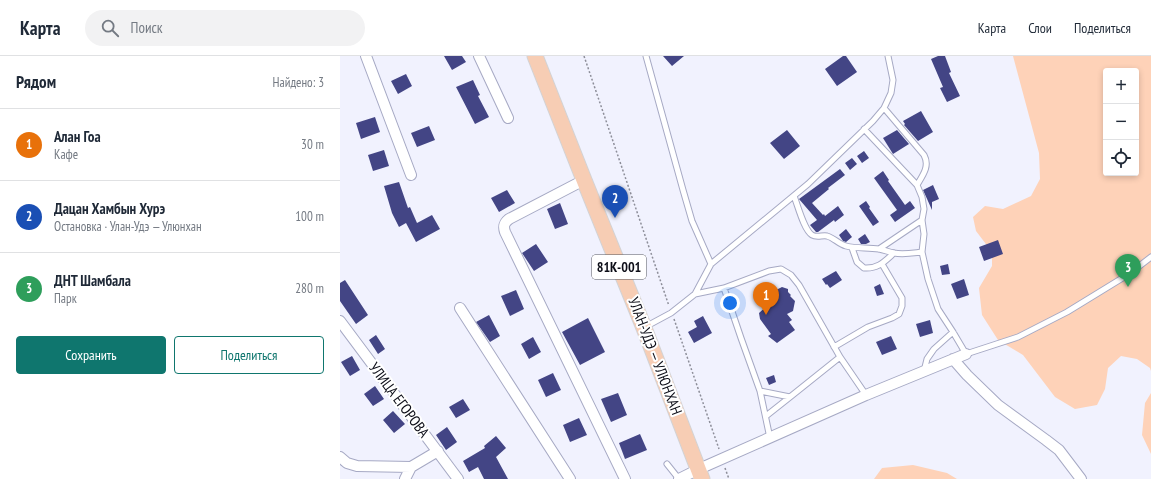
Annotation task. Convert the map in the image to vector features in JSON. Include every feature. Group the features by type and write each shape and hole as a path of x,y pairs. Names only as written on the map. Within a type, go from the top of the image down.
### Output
{"main road":[{"name":"УЛАН-УДЭ — УЛЮНХАН","path":"535,56 644,328 700,474"}],"street":[{"path":"366,56 411,175"},
{"path":"479,56 508,118"},
{"path":"584,180 509,219 505,222 504,227 505,232 624,479"},
{"path":"460,308 570,479"},
{"name":"УЛИЦА ЕГОРОВА","path":"340,321 458,479"},
{"path":"679,479 700,474 722,459 866,395 966,354"},
{"path":"953,359 998,405 1059,450 1081,479"},
{"path":"340,457 347,463 357,466 411,467 438,451"},
{"path":"405,479 411,467"}],"lane":[{"path":"646,56 692,221 711,264"},
{"path":"644,328 672,312 695,294 711,264 794,196 884,108 891,93 893,80 888,56"},
{"path":"884,108 924,155 927,166 917,185"},
{"path":"864,129 917,185 922,197 924,209 922,220 924,234 922,252 928,279 938,309 966,354 1018,337 1067,312 1129,274 1151,257"},
{"path":"794,196 806,227 813,236 825,236 832,238 843,246 852,248 879,249 894,253 906,254 922,252"},
{"path":"879,249 922,220"},
{"path":"852,248 857,262 864,268 873,269 882,264 894,253"},
{"path":"834,347 868,327 899,314 902,306 902,298 882,264"},
{"path":"695,294 724,288 769,271 781,269 791,275 799,285 840,358 866,395"},
{"path":"724,288 740,338 760,391 770,438"},
{"path":"923,372 927,359 953,332"},
{"path":"766,416 840,358"},
{"path":"760,391 790,397"},
{"path":"667,464 679,479"}],"path":[{"path":"584,56 729,479"}],"shaded area":[{"path":"1013,56 1151,56 1151,371 1150,368 1137,359 1121,356 1108,368 1105,389 1097,405 1075,409 1055,397 1023,355 998,340 982,315 979,288 992,266 992,252 976,231 973,217 985,206 1003,209 1031,196 1040,179 1039,153"},
{"path":"1151,393 1151,454 1142,435 1145,403"},
{"path":"913,465 947,473 957,479 874,479 882,468"}],"building":[{"path":"444,56 462,56 466,62 452,70"},
{"path":"663,56 684,56 672,66"},
{"path":"843,56 846,56 857,72 837,86 825,69"},
{"path":"938,56 945,56 951,72 949,73 960,96 947,102 940,88 943,87 931,59"},
{"path":"406,74 412,86 398,94 391,81"},
{"path":"473,80 480,95 478,96 489,117 475,124 456,87"},
{"path":"921,111 933,132 918,141 904,125 905,124 903,121"},
{"path":"375,117 380,132 361,139 356,123"},
{"path":"429,126 435,140 417,147 411,133"},
{"path":"787,130 800,146 784,159 770,143"},
{"path":"897,130 909,144 893,154 883,138"},
{"path":"384,150 389,166 373,171 368,155"},
{"path":"864,151 869,158 862,163 857,156"},
{"path":"852,158 857,164 850,170 845,163"},
{"path":"840,169 845,175 812,203 825,216 838,206 844,215 835,222 834,220 816,232 810,225 817,220 799,199"},
{"path":"883,171 889,180 888,181 905,205 910,201 915,208 895,222 890,215 897,210 874,178"},
{"path":"399,182 408,208 410,207 417,223 432,215 440,229 416,242 406,223 399,227 392,213 384,186"},
{"path":"933,185 939,199 932,202 932,210 923,190"},
{"path":"507,190 515,203 499,212 491,198"},
{"path":"866,201 879,222 873,226 859,206"},
{"path":"560,203 568,224 555,229 547,209"},
{"path":"846,229 852,237 846,242 843,241 839,235"},
{"path":"865,234 870,242 861,244 858,239"},
{"path":"998,240 1003,254 984,261 979,247"},
{"path":"536,244 548,262 534,271 522,253"},
{"path":"948,264 950,274 942,275 940,266"},
{"path":"836,271 842,280 830,288 822,279"},
{"path":"964,279 969,295 957,299 951,284"},
{"path":"345,280 368,315 356,324 340,301 340,283"},
{"path":"880,284 884,294 877,296 874,287"},
{"path":"782,287 788,289 788,292 791,295 790,296 795,301 793,311 787,314 792,320 789,322 795,330 777,343 768,336 771,334 760,319 759,313 771,302 769,300 772,292"},
{"path":"516,290 524,309 510,316 501,296"},
{"path":"489,315 500,336 490,342 476,322"},
{"path":"703,316 712,333 694,343 688,332 697,327 694,321"},
{"path":"588,318 605,352 580,365 562,332"},
{"path":"930,320 933,333 920,337 916,324"},
{"path":"376,335 385,349 378,354 369,340"},
{"path":"891,336 897,349 882,355 876,342"},
{"path":"533,337 541,352 529,359 521,344"},
{"path":"352,356 360,370 350,376 341,362"},
{"path":"553,373 561,390 546,397 538,380"},
{"path":"774,375 776,382 769,385 766,378"},
{"path":"375,386 384,399 373,406 364,394"},
{"path":"618,393 627,415 611,422 601,399"},
{"path":"463,399 470,410 456,418 449,407"},
{"path":"393,411 405,424 394,433 383,420"},
{"path":"579,418 587,435 570,442 563,425"},
{"path":"447,427 457,442 446,450 436,435"},
{"path":"640,434 647,450 625,459 619,443"},
{"path":"496,436 506,448 496,457 508,479 484,479 478,467 469,472 463,461 485,448 484,446"}],"place":[{"name":"Дацан Хамбын Хурэ","path":"615,218"},
{"name":"ДНТ Шамбала","path":"1128,287"},
{"name":"Алан Гоа","path":"766,315"}]}
